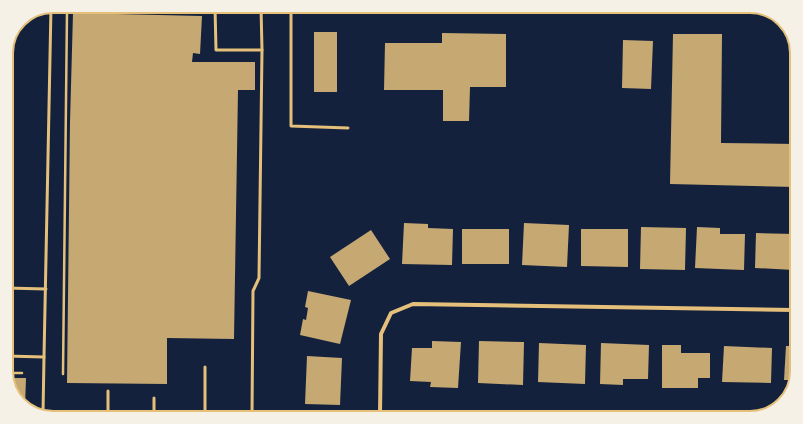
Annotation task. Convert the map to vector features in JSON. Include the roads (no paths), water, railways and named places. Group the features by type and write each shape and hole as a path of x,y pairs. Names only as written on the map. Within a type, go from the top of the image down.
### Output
{"street":[{"path":"380,411 381,334 391,313 413,304 790,310"}],"lane":[{"path":"43,410 51,13"},
{"path":"215,13 216,50 262,50"},
{"path":"252,411 253,291 259,278 262,13"},
{"path":"291,13 290,126 348,128"},
{"path":"13,288 46,289"},
{"path":"13,356 44,356"},
{"path":"205,368 205,411"},
{"path":"108,391 108,411"},
{"path":"154,398 154,411"}]}
